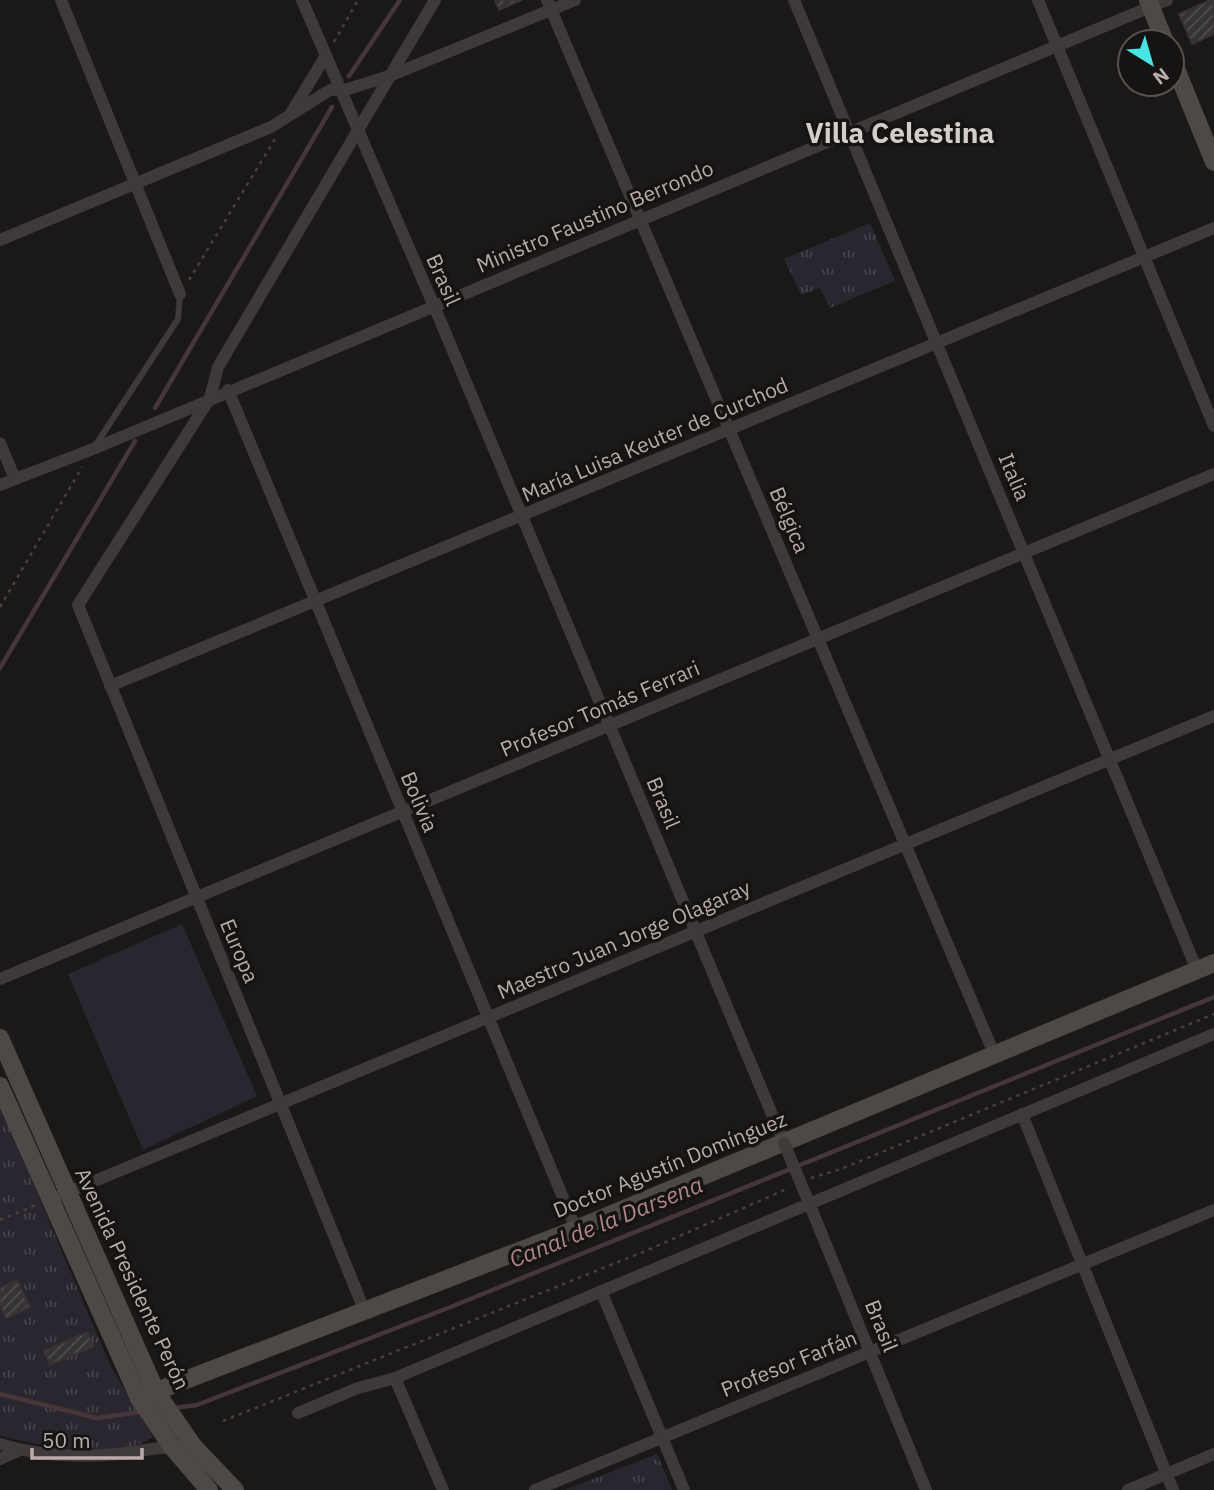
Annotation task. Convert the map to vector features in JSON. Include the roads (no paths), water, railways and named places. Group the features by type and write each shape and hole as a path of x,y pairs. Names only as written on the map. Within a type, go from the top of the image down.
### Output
{"main road":[{"path":"1155,2 1162,28"},
{"path":"1186,93 1214,162"},
{"name":"Doctor Agustín Domínguez","path":"148,1395 576,1229 1206,967"},
{"name":"Avenida Presidente Perón","path":"0,1038 148,1395 194,1447 202,1486"},
{"name":"Avenida Presidente Perón","path":"0,1086 49,1200 172,1447 202,1486"},
{"path":"194,1447 234,1490"}],"street":[{"path":"61,0 180,294"},
{"name":"Brasil","path":"302,0 697,930 926,1490"},
{"path":"210,398 218,367 435,0"},
{"path":"0,240 271,127 330,90 392,75 549,5 575,0"},
{"name":"Italia","path":"794,0 1111,758 1206,967"},
{"path":"1038,0 1214,426"},
{"name":"Ministro Faustino Berrondo","path":"0,485 93,449 1155,2"},
{"name":"Bélgica","path":"549,5 642,218 995,1056"},
{"path":"287,119 325,57"},
{"name":"María Luisa Keuter de Curchod","path":"110,686 1214,228"},
{"name":"Bolivia","path":"228,390 576,1229"},
{"name":"Europa","path":"210,398 78,605 365,1312"},
{"path":"0,443 15,479"},
{"name":"Profesor Tomás Ferrari","path":"0,979 1214,474"},
{"name":"Maestro Juan Jorge Olagaray","path":"49,1200 1214,716"},
{"path":"298,1413 358,1388 395,1378 1214,1034"},
{"path":"1022,1114 1173,1490"},
{"name":"Profesor Farfán","path":"535,1490 1214,1210"},
{"path":"601,1291 684,1490"},
{"path":"395,1378 443,1490"},
{"path":"0,1444 60,1456 194,1447"},
{"path":"0,1459 20,1450"},
{"path":"1128,1490 1214,1454"}],"lane":[{"path":"93,449 178,319 180,294"}],"waterway":[{"path":"349,76 400,0"},
{"path":"155,408 332,107"},
{"path":"0,668 135,441"},
{"name":"Canal de la Darsena","path":"174,1408 197,1405 448,1308 1214,997"},
{"name":"Canal de la Darsena","path":"0,1394 97,1418 141,1412"}],"district":[{"name":"Villa Celestina","path":"900,133"}]}
